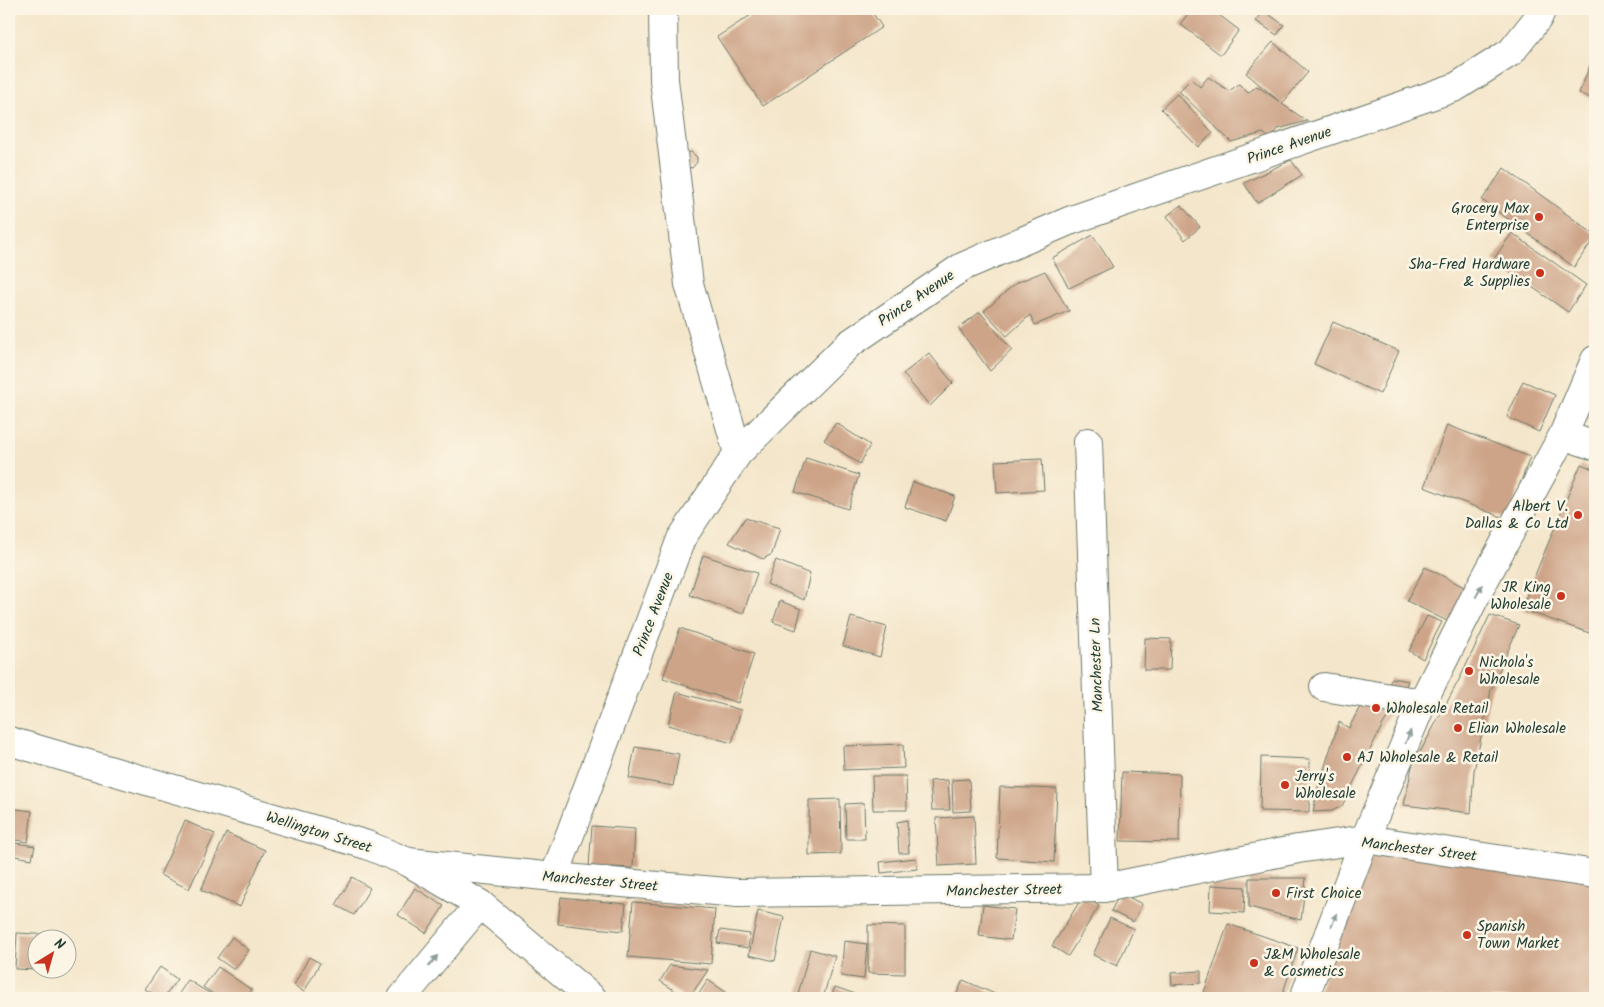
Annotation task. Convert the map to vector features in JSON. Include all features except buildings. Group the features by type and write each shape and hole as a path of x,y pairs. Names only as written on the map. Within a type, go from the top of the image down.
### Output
{"street":[{"path":"663,9 664,80 689,284 738,453"},
{"name":"Prince Avenue","path":"554,877 681,539 738,453 849,344 962,267 1069,221 1456,87 1511,52 1538,18 1542,9"},
{"path":"1304,998 1365,840 1422,703 1474,599 1563,435 1595,360"},
{"path":"1563,435 1595,446"},
{"name":"Manchester Ln","path":"1088,442 1104,888"},
{"path":"1324,686 1422,703"},
{"name":"Wellington Street","path":"9,741 366,845 408,862 480,904 592,998"},
{"name":"Manchester Street","path":"408,862 738,893 1104,888 1298,849 1365,840 1595,874"},
{"path":"402,998 480,904"}],"place":[{"name":"Grocery Max Enterprise","path":"1539,217"},
{"name":"Sha-Fred Hardware & Supplies","path":"1540,273"},
{"name":"Albert V. Dallas & Co Ltd","path":"1578,515"},
{"name":"JR King Wholesale","path":"1561,596"},
{"name":"Nichola's Wholesale","path":"1469,671"},
{"name":"Wholesale Retail","path":"1376,708"},
{"name":"Elian Wholesale","path":"1458,728"},
{"name":"AJ Wholesale & Retail","path":"1347,757"},
{"name":"Jerry's Wholesale","path":"1285,785"},
{"name":"First Choice","path":"1276,893"},
{"name":"Spanish Town Market","path":"1467,935"},
{"name":"J&M Wholesale & Cosmetics","path":"1254,963"}]}
